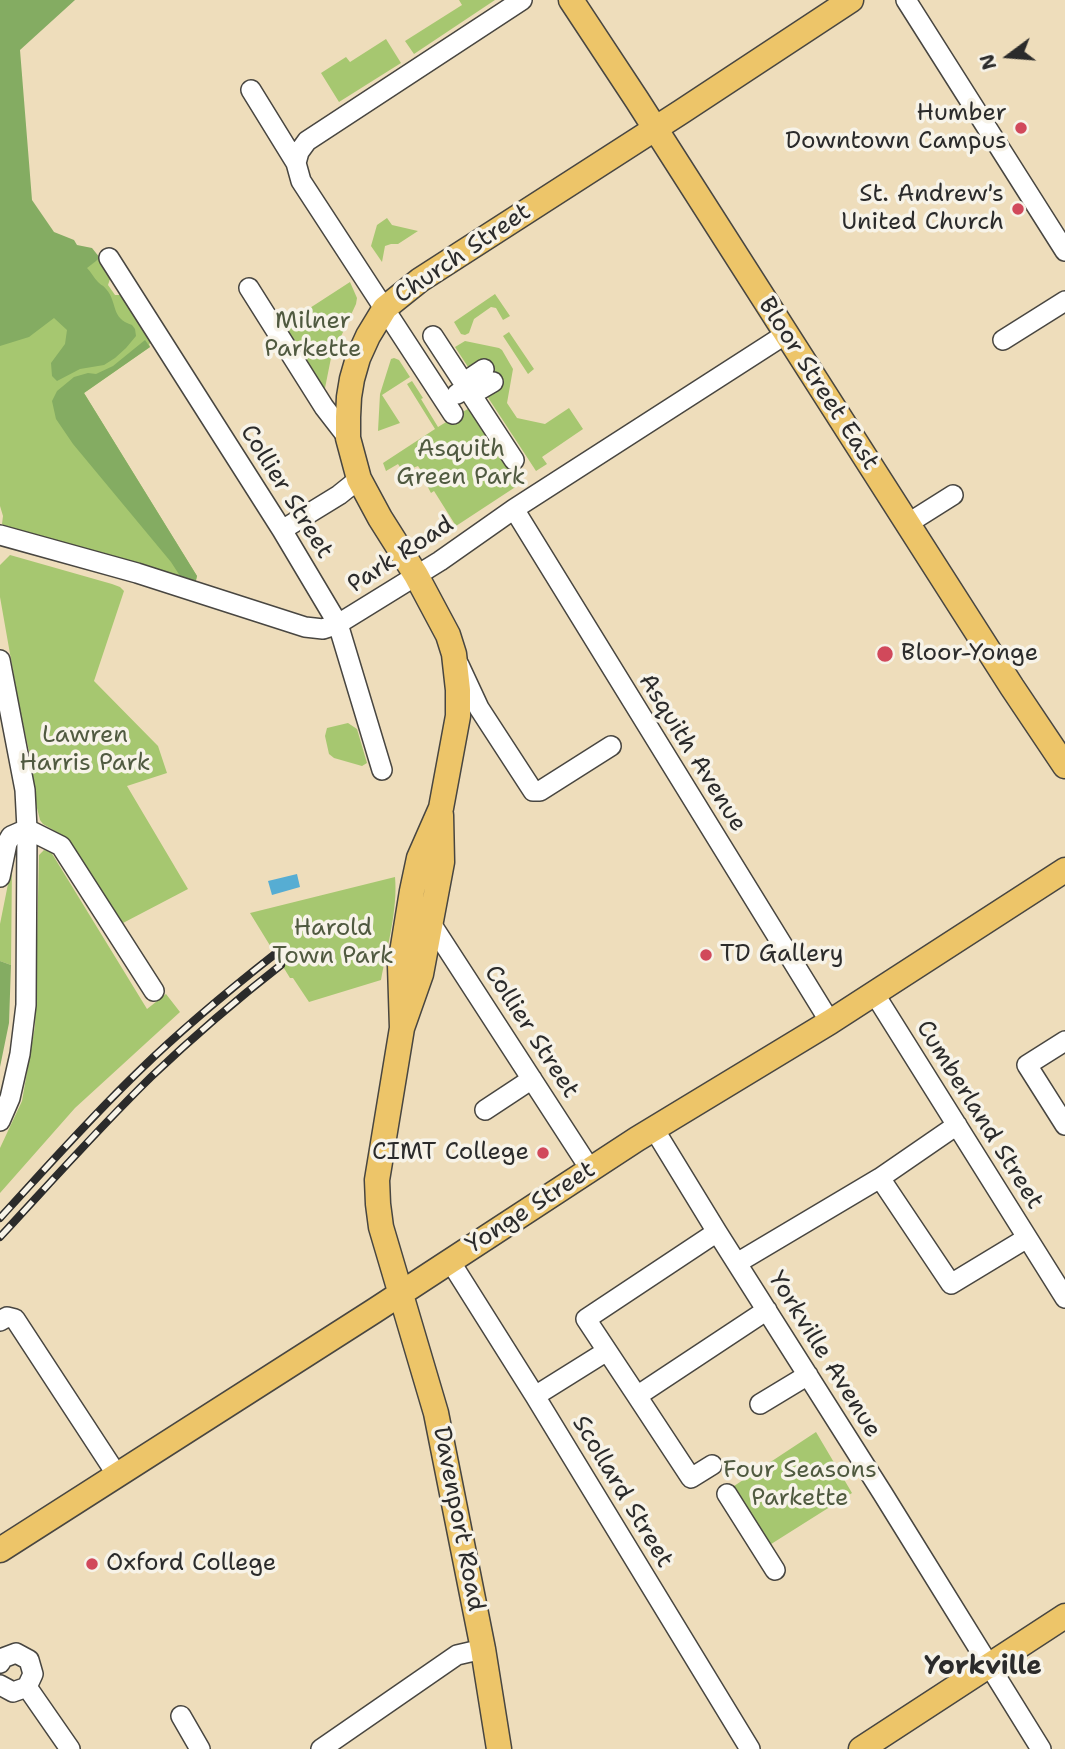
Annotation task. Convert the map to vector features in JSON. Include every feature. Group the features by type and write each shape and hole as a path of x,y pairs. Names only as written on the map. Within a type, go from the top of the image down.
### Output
{"main road":[{"name":"Bloor Street East","path":"571,0 1019,699 1065,766"},
{"name":"Church Street","path":"401,1292 381,1227 377,1180 402,1028 421,974 442,862 441,807 458,716 458,690 454,654 448,635 359,479 348,438 352,379 368,336 385,308 420,280 851,0"},
{"name":"Church Street","path":"402,1028 400,965 412,891 419,858 441,807"},
{"name":"Yonge Street","path":"0,1550 590,1169 830,1021 1065,870"},
{"name":"Davenport Road","path":"401,1292 436,1413 483,1649 499,1749"},
{"path":"862,1749 1065,1616"}],"street":[{"path":"296,163 299,152 307,141 522,0"},
{"path":"906,0 1065,251"},
{"path":"251,90 296,163 301,181 449,408 467,388"},
{"name":"Collier Street","path":"109,258 282,530 338,624 382,769"},
{"path":"249,288 324,407 348,438"},
{"path":"1003,340 1065,301"},
{"name":"Park Road","path":"0,535 137,573 305,627 323,629 338,624 440,561 514,509 786,334"},
{"path":"433,336 513,460"},
{"path":"467,388 481,389 488,375"},
{"path":"282,530 339,495 359,479"},
{"path":"907,524 953,495"},
{"name":"Asquith Avenue","path":"514,509 830,1021"},
{"path":"454,654 479,708 533,791 540,791 611,746"},
{"path":"0,660 25,790 27,829 26,1004 20,1054 10,1098 0,1121"},
{"path":"0,877 7,843 11,836 27,829"},
{"path":"27,829 61,846 154,991"},
{"name":"Collier Street","path":"430,922 590,1169"},
{"name":"Cumberland Street","path":"874,993 1065,1298"},
{"path":"1065,1041 1027,1065 1065,1125"},
{"path":"485,1110 532,1079"},
{"path":"737,1263 880,1178 957,1125"},
{"name":"Yorkville Avenue","path":"654,1129 1041,1749"},
{"path":"880,1178 951,1284 1027,1238"},
{"path":"712,1465 691,1478 586,1319 717,1232"},
{"name":"Scollard Street","path":"450,1261 750,1749"},
{"path":"637,1396 767,1310"},
{"path":"0,1321 7,1317 15,1319 117,1475"},
{"path":"535,1396 607,1351"},
{"path":"760,1404 808,1375"},
{"path":"727,1494 775,1570"},
{"path":"321,1749 457,1655 483,1649"},
{"path":"0,1663 3,1658 16,1653 29,1660 33,1674 27,1687 13,1692 0,1685"},
{"path":"27,1687 70,1749"},
{"path":"181,1716 200,1749"}],"green space":[{"path":"0,0 75,0 20,50 32,200 54,232 74,240 77,245 92,248 100,258 87,268 110,294 120,318 135,329 136,336 115,358 104,365 80,369 57,381 52,376 51,363 65,344 67,330 54,318 29,337 0,346"},
{"path":"459,0 495,0 414,54 405,41 462,5"},
{"path":"386,39 401,63 339,102 321,73 346,57 350,62"},
{"path":"387,218 392,225 418,231 398,244 385,246 382,262 371,246 377,225"},
{"path":"100,258 111,276 108,285 115,295 122,295 153,342 149,344 150,347 84,393 197,576 195,584 168,573 2,524 0,324"},
{"name":"Milner Parkette","path":"350,282 357,298 356,304 331,358 323,398 279,328"},
{"path":"495,294 510,316 503,320 496,308 491,307 474,319 469,333 461,334 454,322"},
{"path":"509,332 534,369 528,374 503,336"},
{"path":"145,340 150,347 84,393 197,576 195,584 182,579 171,562 73,444 56,419 52,401 57,391 74,377 96,374 113,366"},
{"path":"465,341 502,350 513,369 507,403 517,418 545,424 569,408 583,429 542,457 547,464 536,471 455,347"},
{"path":"391,359 399,360 410,377 382,395 400,423 378,431 380,394"},
{"name":"Asquith Green Park","path":"412,381 438,427 471,407 520,484 456,526 434,491 431,493 418,466 404,473 398,464 386,471 383,463 435,429 407,384"},
{"name":"Lawren Harris Park","path":"10,555 112,584 124,591 94,681 158,746 167,773 127,786 188,889 123,923 67,838 40,820 0,597 0,565"},
{"path":"348,723 357,729 367,763 362,766 329,754 325,736 327,728"},
{"path":"44,850 51,852 147,1009 166,994 180,1012 75,1108 0,1193 0,1148 22,1101 35,1026 39,855"},
{"path":"12,864 11,965 0,961 0,924"},
{"name":"Harold Town Park","path":"395,877 393,915 381,980 309,1002 293,978 290,978 250,913"},
{"path":"0,961 11,965 9,1023 0,1067"},
{"name":"Four Seasons Parkette","path":"816,1432 852,1493 768,1546 731,1488"}],"water":[{"path":"297,874 300,887 272,895 268,881"}],"railway":[{"path":"0,1218 86,1124 140,1070 206,1010 275,954"},
{"path":"0,1237 151,1077 215,1019 281,965"}],"place":[{"name":"Humber Downtown Campus","path":"1021,128"},
{"name":"St. Andrew's United Church","path":"1018,209"},
{"name":"Bloor-Yonge","path":"885,654"},
{"name":"TD Gallery","path":"706,955"},
{"name":"CIMT College","path":"543,1153"},
{"name":"Oxford College","path":"92,1564"}],"district":[{"name":"Yorkville","path":"983,1667"}]}
